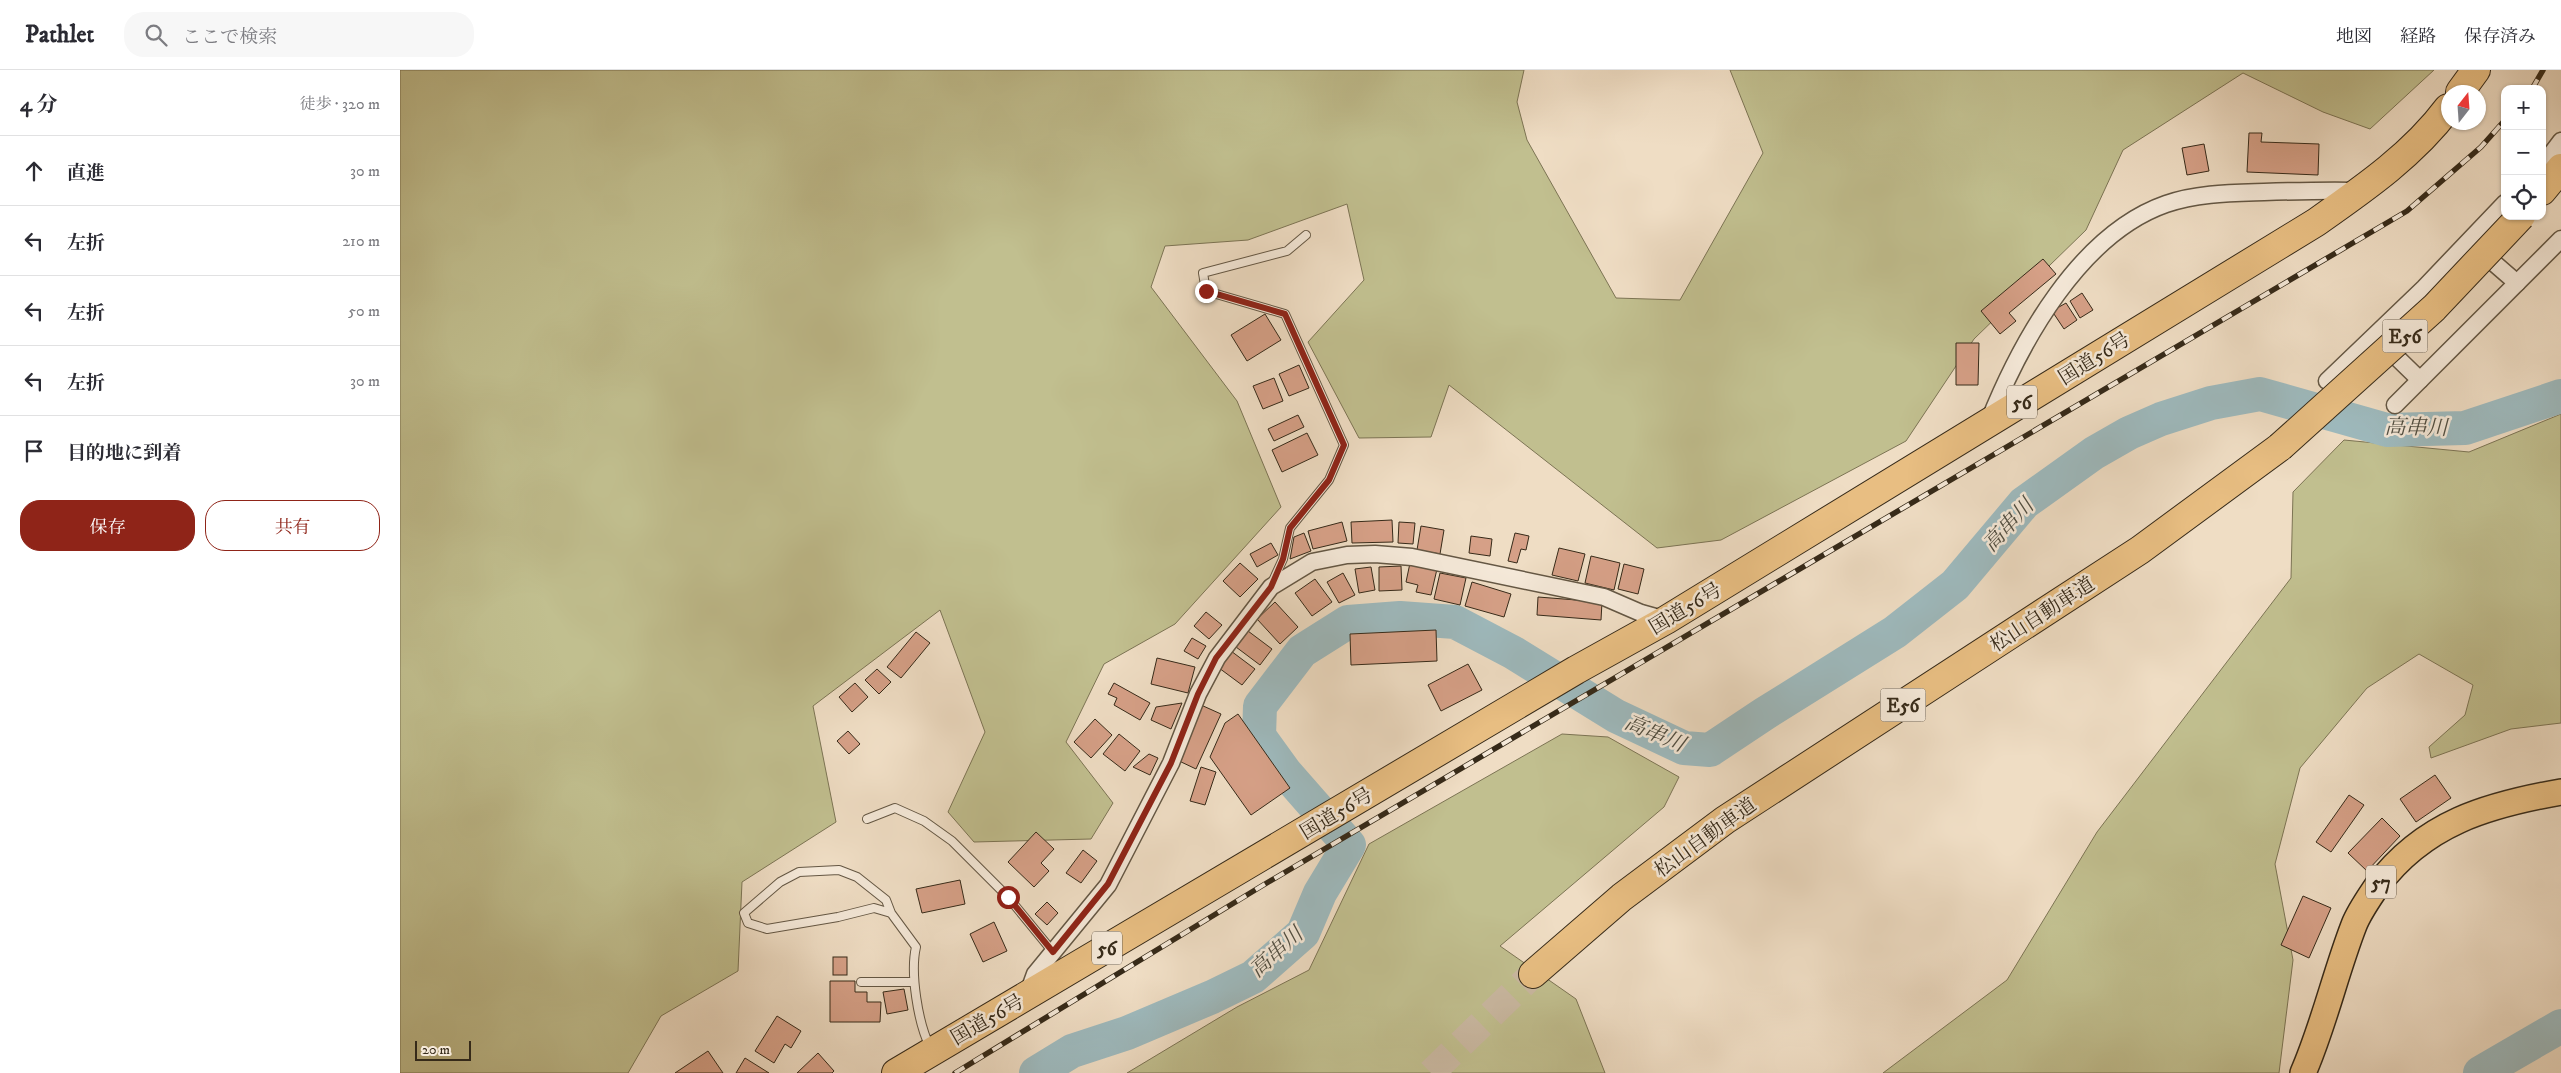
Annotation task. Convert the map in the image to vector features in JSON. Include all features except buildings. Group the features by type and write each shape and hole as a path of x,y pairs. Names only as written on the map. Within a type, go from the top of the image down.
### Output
{"highway":[{"path":"2465,85 2476,70"},
{"name":"国道56号","path":"896,1073 1576,670 1666,620 2314,223 2377,179 2418,142 2441,118"},
{"path":"2546,187 2561,168"},
{"name":"松山自動車道","path":"1533,974 1622,897 1726,820 2140,550 2280,447 2434,308 2517,220"}],"main road":[{"name":"57","path":"2303,1073 2313,1051 2355,923 2369,898 2388,871 2408,851 2462,817 2495,805 2561,792"}],"street":[{"path":"2546,161 2561,141"},
{"path":"1988,423 2007,377 2049,303 2104,242 2137,217 2167,203 2202,196 2361,190"},
{"path":"2327,381 2375,336 2501,207"},
{"path":"2395,405 2561,239"},
{"path":"2469,240 2517,283"},
{"path":"2375,336 2420,380"},
{"path":"1027,996 1035,974 1108,884 1171,763 1198,694 1216,658 1271,587 1312,562 1347,555 1375,554 1412,557 1604,597 1641,613 1666,620"}],"lane":[{"path":"1271,587 1283,559 1290,528 1329,480 1344,445 1285,314 1206,291 1203,273 1287,251 1306,235"},
{"path":"867,819 895,808 924,820 952,841 1008,897 1053,952"},
{"path":"891,913 874,908 838,917 767,929 748,924 744,913 780,882 799,872 838,870 857,877 886,900 891,913 916,947 912,962 914,982 926,1040 932,1051"},
{"path":"861,982 914,982"}],"shaded area":[{"path":"400,70 1524,70 1517,102 1527,140 1616,298 1680,300 1763,153 1730,70 2434,70 2370,129 2323,112 2243,73 2123,150 2086,230 1974,339 1906,441 1721,540 1657,548 1449,385 1431,437 1359,438 1308,342 1364,280 1347,204 1248,240 1165,246 1151,287 1237,401 1281,507 1175,624 1104,664 1066,742 1113,803 1091,839 974,842 948,812 985,732 940,610 813,706 836,822 742,882 738,971 661,1016 628,1073 400,1073"},
{"path":"2561,414 2561,723 2511,729 2431,758 2429,747 2465,715 2473,685 2419,654 2367,688 2300,768 2275,864 2293,960 2279,1073 1883,1073 2007,980 2097,832 2291,578 2293,492 2344,440 2469,452"},
{"path":"1562,734 1608,737 1679,777 1664,807 1500,946 1576,999 1605,1073 1127,1073 1237,1007 1309,970 1369,844"}],"waterway":[{"name":"高串川","path":"1036,1073 1072,1051 1127,1033 1212,997 1253,977 1303,933 1320,893 1349,845 1285,772 1259,736 1260,706 1302,651 1348,622 1400,618 1455,622 1514,653 1616,716 1684,748 1710,750 1895,632 1955,585 2024,503 2094,453 2129,433 2161,419 2211,403 2260,394 2387,430 2465,428 2561,396"},
{"path":"2480,1073 2561,1026"}],"tunnel":[{"path":"1431,1073 1533,974"}],"railway":[{"path":"2534,85 2543,70"},
{"path":"955,1073 1260,887 2407,211 2481,147 2501,124"}],"route":[{"path":"1008,897 1053,952 1108,884 1171,763 1198,694 1216,658 1241,623 1271,587 1283,559 1290,528 1329,480 1344,445 1285,314 1206,291"}]}
